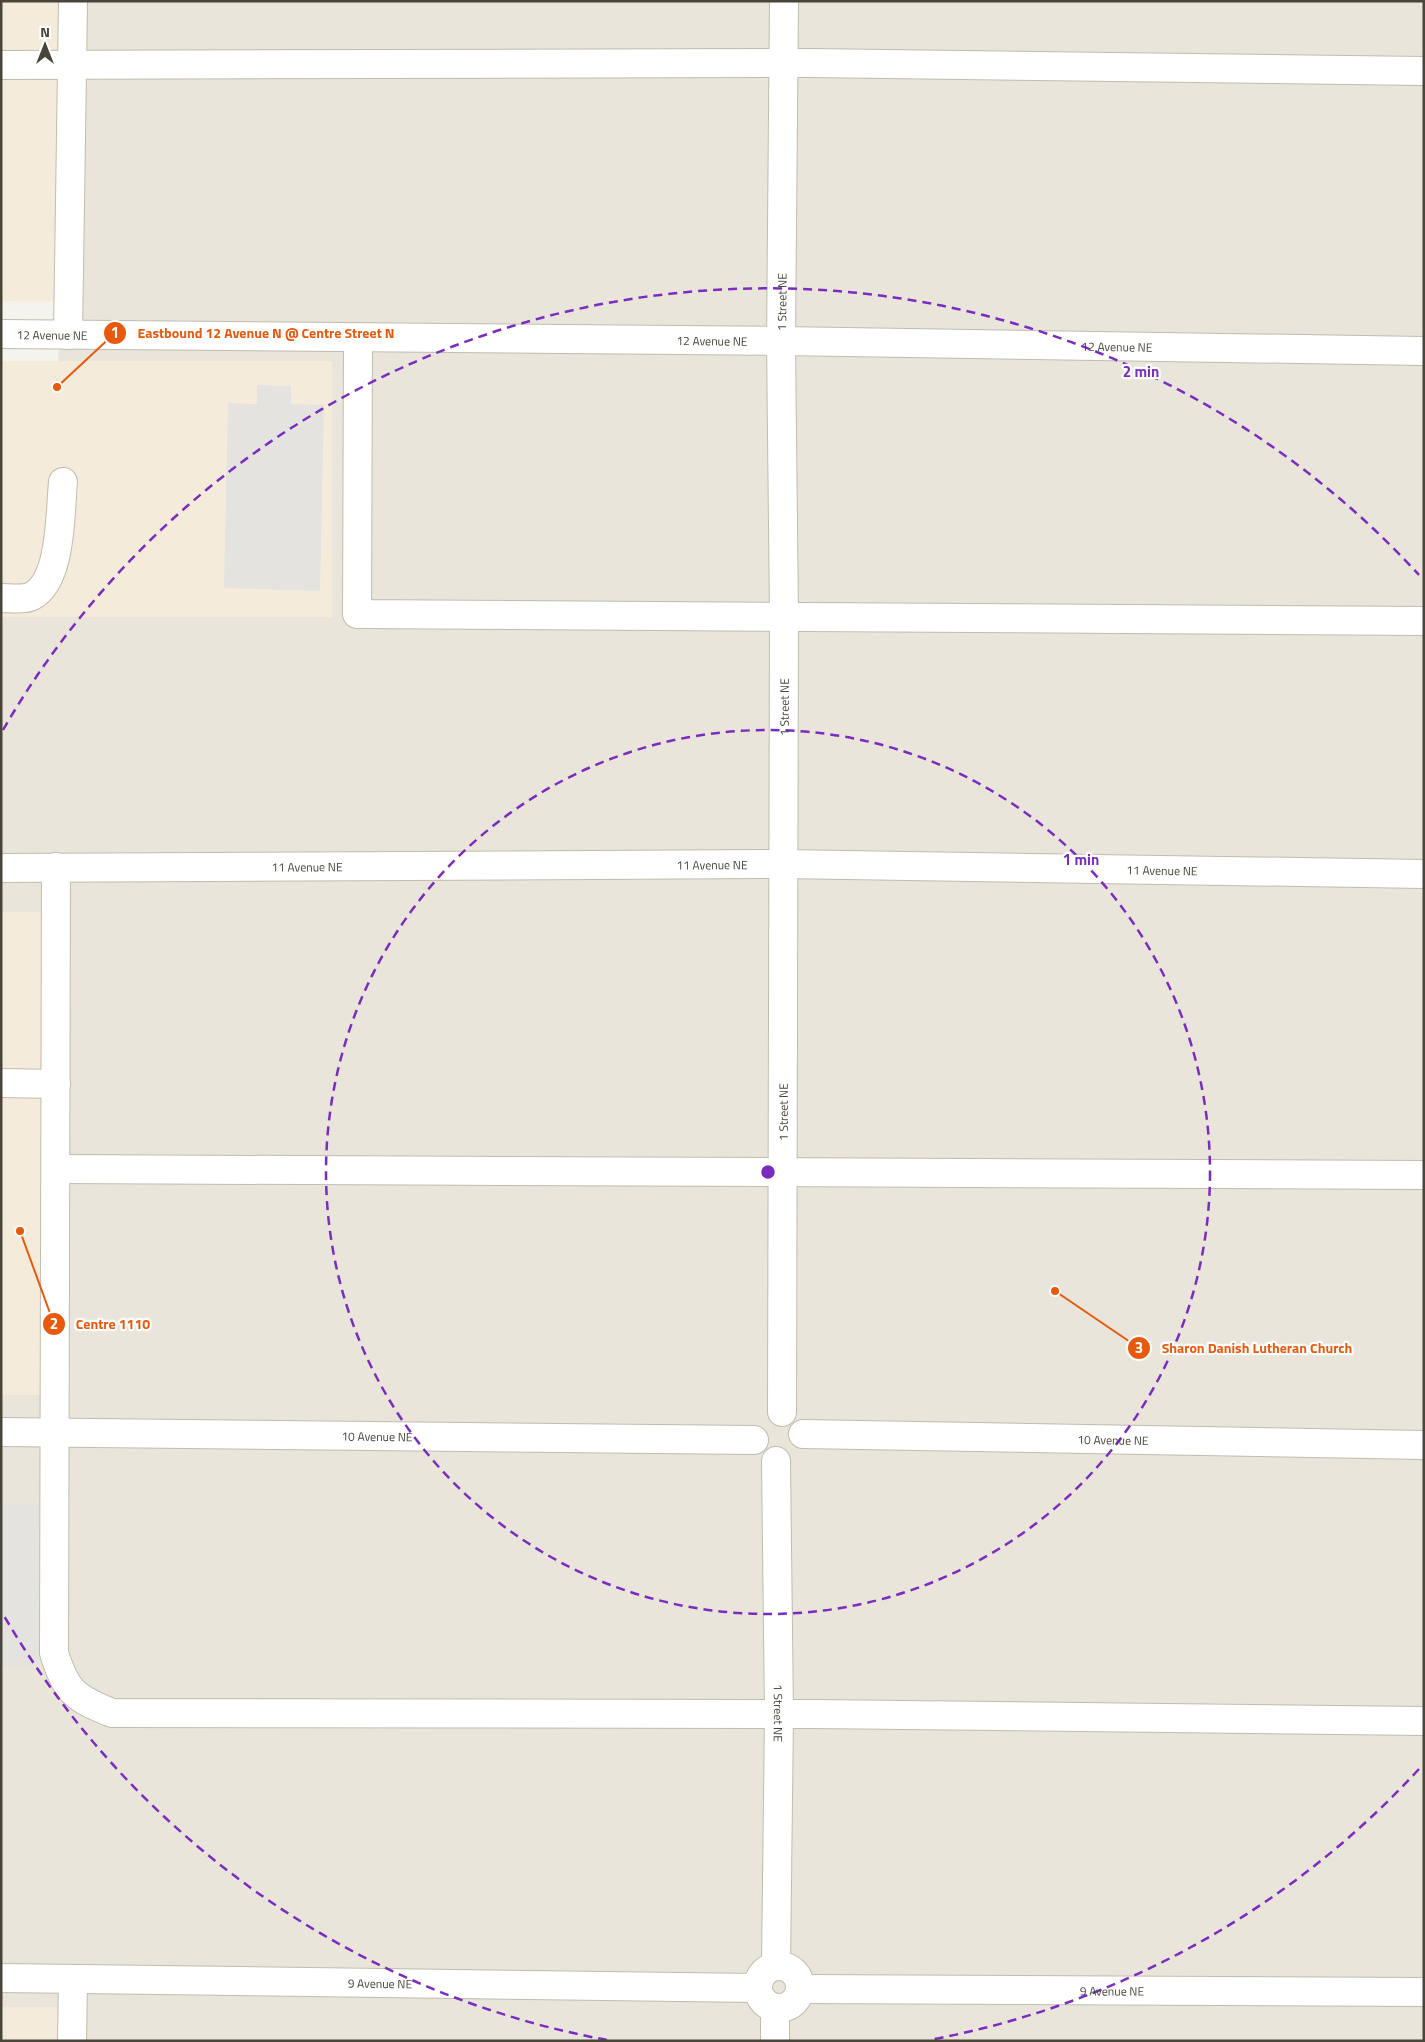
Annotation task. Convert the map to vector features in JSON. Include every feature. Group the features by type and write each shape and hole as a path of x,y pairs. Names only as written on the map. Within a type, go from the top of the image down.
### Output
{"street":[{"path":"68,335 73,1"},
{"name":"1 Street NE","path":"782,1412 784,616 781,341 784,1"},
{"path":"1,65 784,63 1424,70"},
{"name":"12 Avenue NE","path":"1,334 358,339 781,341 1424,351"},
{"path":"358,339 357,614 1424,621"},
{"path":"1,598 30,597 39,591 48,580 58,538 63,482"},
{"name":"11 Avenue NE","path":"1,868 783,864 1424,874"},
{"path":"56,867 54,1653 62,1678 83,1702 112,1713 779,1714 1424,1721"},
{"path":"1,1083 56,1084"},
{"path":"56,1169 783,1174 1424,1175"},
{"path":"782,1412 797,1420 803,1434 802,1444 796,1454 787,1460 776,1461 766,1457 757,1450 754,1440 754,1429 765,1415 782,1412"},
{"name":"10 Avenue NE","path":"1,1432 754,1440"},
{"name":"10 Avenue NE","path":"803,1434 1424,1445"},
{"name":"1 Street NE","path":"776,1461 779,1714 776,1966"},
{"path":"766,1998 784,2007 793,2003 800,1989 799,1981 790,1969 776,1966 764,1971 758,1979 766,1998 775,2041"},
{"name":"9 Avenue NE","path":"1,1978 766,1998"},
{"path":"72,2041 73,1979"},
{"name":"9 Avenue NE","path":"800,1989 1424,1992"}],"shaded area":[{"path":"1,1 62,1 62,302 1,301"},
{"path":"62,1 1424,1 1424,2041 60,2041 60,2007 1,2007 1,1395 50,1395 50,912 1,912 1,617 332,616 332,361 58,361 62,302"},
{"path":"1,361 332,361 332,617 1,617"},
{"path":"257,385 291,386 291,404 324,405 320,591 224,588 228,403 257,404"},
{"path":"1,912 50,912 50,1395 1,1395"},
{"path":"1,1504 40,1504 38,1667 1,1667"},
{"path":"1,2007 61,2007 60,2041 1,2041"}],"place":[{"name":"Eastbound 12 Avenue N @ Centre Street N","path":"57,387"},
{"name":"Centre 1110","path":"20,1231"},
{"name":"Sharon Danish Lutheran Church","path":"1055,1291"}]}
